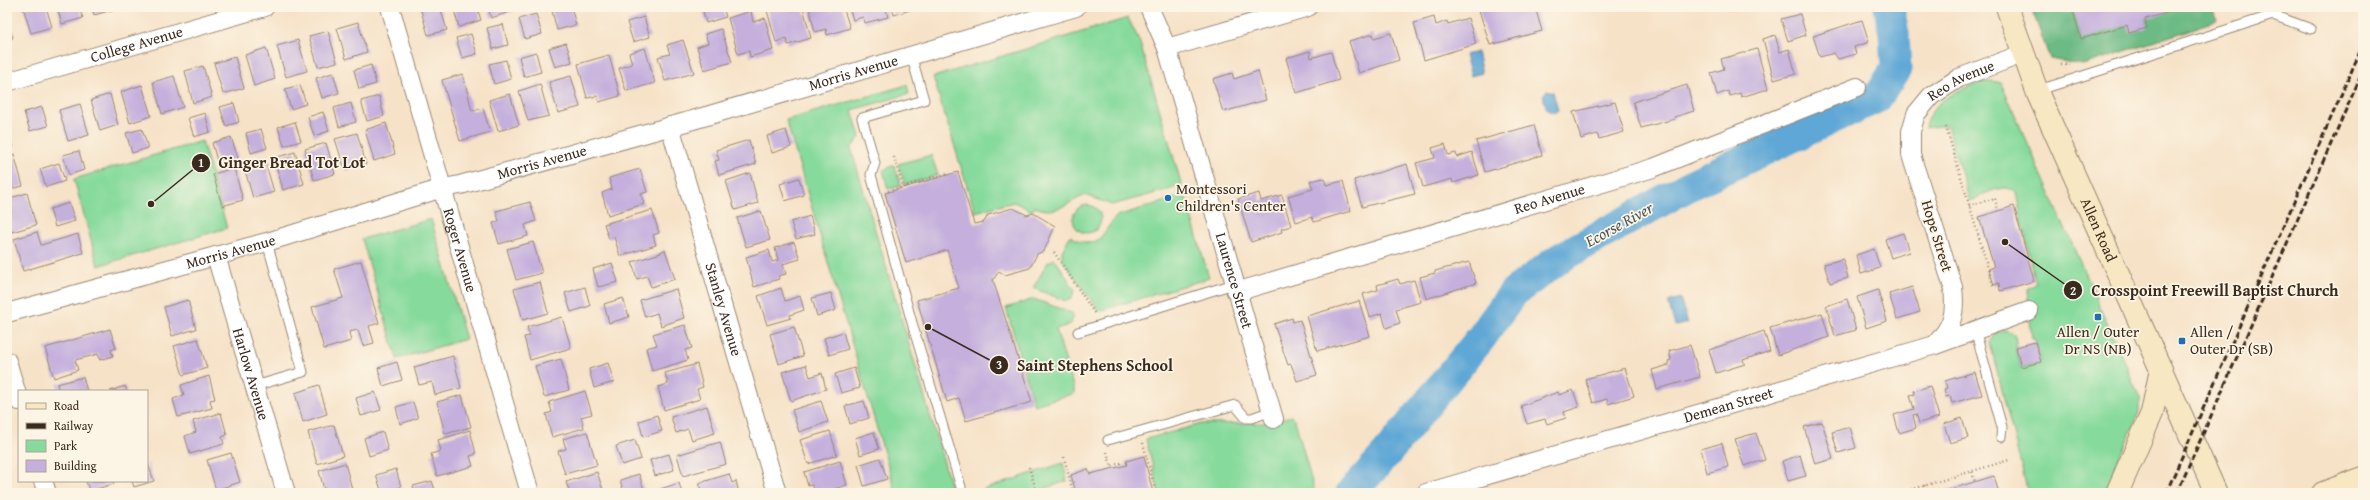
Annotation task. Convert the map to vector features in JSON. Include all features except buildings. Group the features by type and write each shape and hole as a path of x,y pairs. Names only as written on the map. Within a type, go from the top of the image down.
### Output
{"main road":[{"name":"Allen Road","path":"2007,7 2022,54 2036,90 2216,493"},
{"path":"2117,493 2152,414 2161,369"},
{"path":"2323,493 2363,478"}],"street":[{"name":"College Avenue","path":"7,82 266,7"},
{"name":"Roger Avenue","path":"390,7 530,493"},
{"name":"Morris Avenue","path":"7,313 267,242 443,188 460,186 670,126 1076,7"},
{"name":"Laurence Street","path":"1149,7 1167,48 1272,415"},
{"path":"1167,48 1308,7"},
{"name":"Reo Avenue","path":"1913,124 1919,109 1931,96 1959,78 2022,54"},
{"name":"Reo Avenue","path":"1235,288 1653,168 1857,87"},
{"name":"Hope Street","path":"1913,124 1910,140 1911,155 1952,287 1955,306 1948,331 1935,345"},
{"name":"Stanley Avenue","path":"670,126 777,493"},
{"name":"Harlow Avenue","path":"216,256 286,493"},
{"name":"Demean Street","path":"1426,493 1935,345 2029,311"},
{"path":"7,361 18,398"},
{"path":"44,482 47,493"}],"lane":[{"path":"2036,90 2273,16 2312,28"},
{"path":"912,55 924,100 862,118 875,163 871,175 876,195 914,330 961,487"},
{"path":"255,386 302,372 267,242"},
{"path":"1078,332 1203,295 1235,288"},
{"path":"1975,330 2002,428 2001,437"},
{"path":"1106,443 1140,431 1235,405 1246,418 1272,415"}],"path":[{"path":"1946,127 1994,288"},
{"path":"894,157 904,187"},
{"path":"876,195 949,173"},
{"path":"1969,206 1994,198 1998,211"},
{"path":"1054,252 1096,316 1103,314"},
{"path":"1140,431 1156,493"},
{"path":"1106,443 1111,466 1124,462"},
{"path":"1064,457 1073,493"},
{"path":"1900,493 2010,460"},
{"path":"1029,467 1036,493"},
{"path":"1972,472 1974,482"},
{"path":"1925,485 1927,493"}],"green space":[{"path":"2031,7 2213,7 2216,21 2083,65 2050,59"},
{"path":"1128,18 1139,40 1182,186 1112,205 1086,195 1062,207 1050,210 1035,207 1032,211 1014,202 975,212 933,77"},
{"path":"1992,81 2001,83 2140,398 2140,412 2103,493 2028,493 1990,343 1997,332 2006,330 2012,333 2015,337 2016,353 2021,368 2041,362 2035,339 2032,339 2027,290 2036,284 2016,193 2012,189 2006,188 1993,190 1970,202 1947,125 1925,128 1928,118 1941,102 1961,90"},
{"path":"907,85 909,94 852,110 860,137 851,148 953,493 896,493 786,120"},
{"path":"202,141 227,228 98,266 74,179"},
{"path":"931,155 938,175 905,185 898,164"},
{"path":"894,165 901,186 888,189 883,170"},
{"path":"1185,195 1209,278 1099,311 1062,259 1062,251 1070,236 1088,243 1094,242 1099,239 1117,216"},
{"path":"1087,205 1097,209 1101,219 1097,229 1087,233 1077,229 1073,219 1077,209"},
{"path":"431,219 466,339 397,359 362,239"},
{"path":"1055,259 1075,290 1071,299 1066,301 1033,288 1048,262"},
{"path":"1034,299 1072,313 1073,316 1071,324 1056,329 1075,393 1034,405 1006,308"},
{"path":"1291,416 1295,420 1315,493 1159,493 1146,439 1201,424 1266,423"},
{"path":"1063,463 1067,481 1032,493 973,493"}],"water":[{"path":"1477,52 1482,73 1471,76 1465,55"},
{"path":"1547,90 1553,92 1558,110 1554,113 1547,110 1543,96"},
{"path":"1680,298 1688,323 1675,326 1668,302"}],"waterway":[{"name":"Ecorse River","path":"1351,493 1387,453 1481,338 1514,292 1560,258 1694,183 1877,98 1896,69 1894,34 1889,7"}],"railway":[{"path":"2166,493 2363,45"},
{"path":"2177,493 2363,71"}],"place":[{"name":"Montessori Children's Center","path":"1168,198"},
{"name":"Ginger Bread Tot Lot","path":"151,204"},
{"name":"Crosspoint Freewill Baptist Church","path":"2005,242"},
{"name":"Allen / Outer Dr NS (NB)","path":"2098,317"},
{"name":"Saint Stephens School","path":"928,327"},
{"name":"Allen / Outer Dr (SB)","path":"2182,341"}]}
